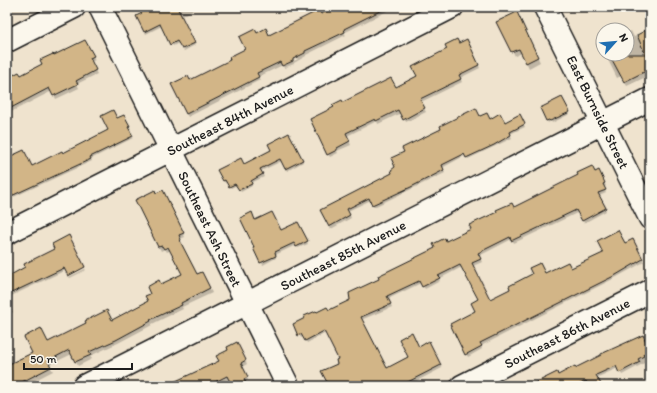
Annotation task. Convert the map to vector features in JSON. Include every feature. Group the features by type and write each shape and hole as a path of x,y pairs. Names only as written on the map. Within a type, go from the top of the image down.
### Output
{"street":[{"path":"7,41 74,7"},
{"name":"Southeast Ash Street","path":"100,7 288,386"},
{"name":"Southeast 84th Avenue","path":"7,233 452,7"},
{"name":"East Burnside Street","path":"545,7 650,218"},
{"name":"Southeast 85th Avenue","path":"84,386 650,99"},
{"name":"Southeast 86th Avenue","path":"462,386 650,291"}],"building":[{"path":"139,7 177,7 195,43 182,49 177,41 170,45 160,24 144,32 136,16 142,13"},
{"path":"335,7 388,7 344,29 345,32 305,51 305,53 293,59 293,61 282,66 280,62 257,73 259,77 186,114 171,84 188,76 190,80 230,60 229,57 245,49 239,37 255,29 257,33 266,28 269,35 319,10 321,14"},
{"path":"517,12 538,57 526,63 519,49 511,52 496,22"},
{"path":"650,28 650,69 624,82 613,62 635,62 635,54 645,54 637,35"},
{"path":"457,39 459,43 467,39 479,65 459,75 461,79 420,99 425,108 403,120 398,110 376,121 375,119 346,133 350,141 327,155 310,119 334,107 332,105 342,100 343,102 391,78 396,87 417,76 412,67 447,49 445,45"},
{"path":"85,40 94,56 90,58 96,70 76,81 78,84 53,96 49,88 7,110 7,78 19,72 21,75 42,64 40,60"},
{"path":"562,97 570,112 550,121 546,121 540,108"},
{"path":"476,108 480,116 487,113 490,119 500,113 505,122 520,114 525,124 510,132 511,135 494,145 466,158 464,154 442,165 444,170 411,187 372,205 369,198 347,209 350,215 329,227 320,210 392,173 391,170 395,167 391,158 404,152 402,148 441,129 440,126"},
{"path":"113,110 117,118 124,115 133,136 90,157 91,159 7,198 7,158 24,150 32,166 62,151 63,153 108,130 101,116"},
{"path":"289,133 303,160 285,169 280,159 260,169 263,174 251,181 252,184 239,190 235,184 229,187 225,180 223,181 217,170 241,158 244,164 271,150 268,144"},
{"path":"592,166 595,172 599,170 605,183 603,184 606,190 598,193 606,208 582,221 576,210 511,241 510,237 478,253 481,259 472,263 490,299 510,289 509,286 532,274 529,268 540,263 545,273 568,262 571,268 603,253 597,241 618,230 625,243 633,239 643,259 616,275 480,343 482,346 465,355 450,324 475,311 471,303 478,299 460,265 438,276 440,278 422,287 419,281 387,296 391,304 361,317 387,368 408,357 399,339 412,332 419,347 429,341 441,365 400,386 329,386 321,371 337,364 336,360 338,359 324,331 305,341 301,334 298,336 293,324 305,318 304,316 327,307 329,310 350,300 349,293 379,279 378,276 435,248 433,244 445,238 446,241 471,229 469,225 497,212 496,210 512,203 514,207 578,175 577,173"},
{"path":"155,190 156,193 163,190 184,233 179,235 180,241 197,274 202,272 210,288 181,303 182,305 150,320 151,321 116,340 89,352 91,355 75,362 69,350 48,361 51,367 22,382 24,386 7,386 7,365 32,353 24,337 41,328 48,342 86,323 85,321 107,310 112,320 148,301 145,296 150,294 147,287 159,280 161,284 182,274 168,247 164,249 162,246 158,247 135,200"},
{"path":"252,212 255,220 272,212 281,230 298,222 308,241 296,247 294,243 275,252 276,256 260,263 240,218"},
{"path":"69,235 85,267 68,276 64,268 7,295 7,277 25,267 24,264 54,249 52,244"},
{"path":"643,335 650,351 643,354 644,356 638,359 640,362 619,373 616,366 596,375 602,386 589,386 586,381 576,386 529,386 557,372 558,375 575,366 575,368 601,354"},
{"path":"237,342 246,360 241,363 248,377 244,379 247,386 232,386 227,376 207,386 165,386 219,361 216,356 228,350 227,347"}]}
